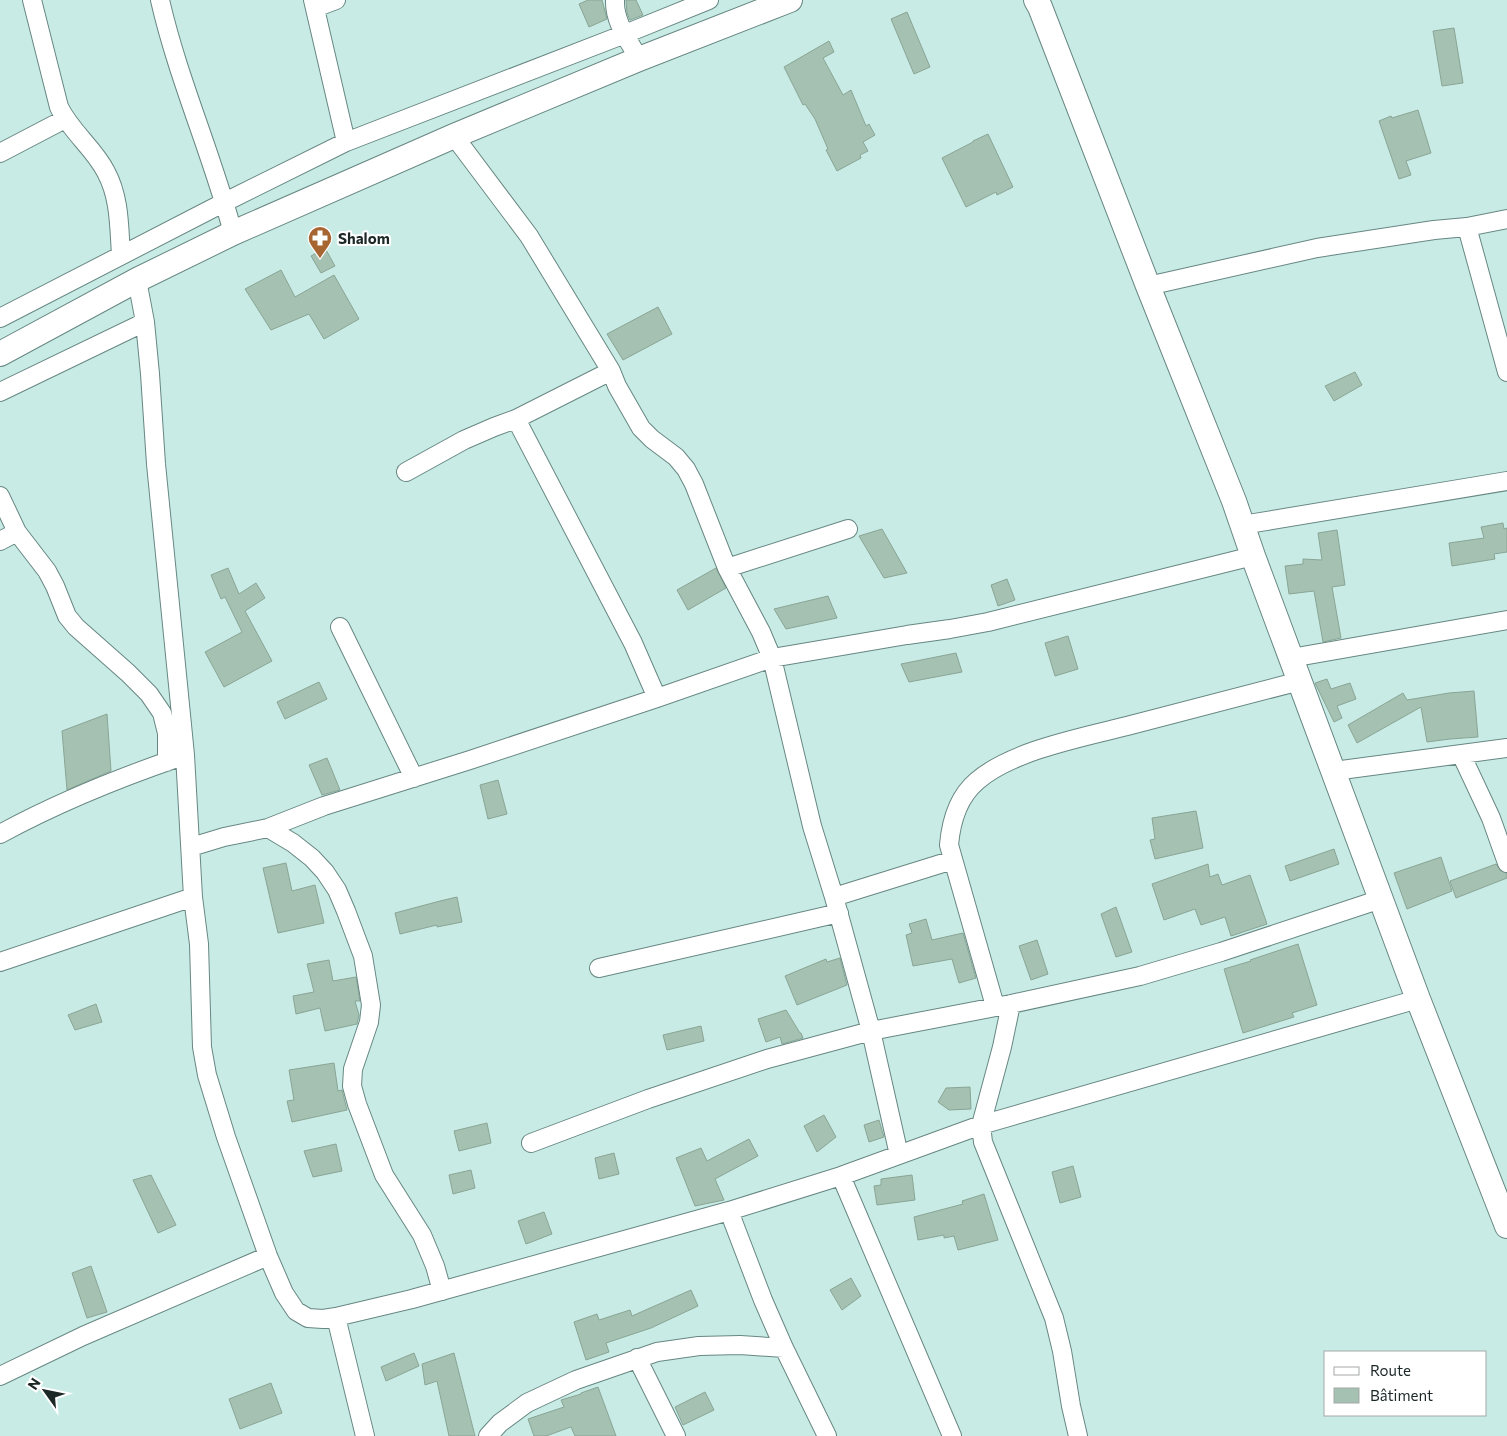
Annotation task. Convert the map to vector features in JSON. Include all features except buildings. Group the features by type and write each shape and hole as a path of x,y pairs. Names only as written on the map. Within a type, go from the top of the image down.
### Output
{"main road":[{"path":"0,354 138,280 233,233 454,136 639,59 790,0"},
{"path":"1039,2 1148,286 1234,501 1418,999 1500,1187 1507,1226"}],"street":[{"path":"32,0 59,107 65,119 106,171 112,185 116,199 121,255"},
{"path":"160,0 167,32 225,202 233,233"},
{"path":"336,0 314,4 346,142"},
{"path":"615,0 615,12 639,59"},
{"path":"0,318 346,142 708,0"},
{"path":"0,153 65,119"},
{"path":"454,136 529,236 611,371 617,386 641,428 676,457 686,469 694,484 727,568 761,632 772,658 812,826 871,1031 899,1155"},
{"path":"1148,286 1317,248 1434,230 1467,227 1507,219"},
{"path":"1467,227 1503,341 1507,372"},
{"path":"138,280 150,374 156,464 185,755 193,897 199,944 202,1047 207,1075 229,1146 268,1256 284,1293 296,1311 308,1318 323,1319 442,1291 729,1211 841,1176 981,1125 1418,999"},
{"path":"0,392 144,322"},
{"path":"406,472 464,440 516,419 611,371"},
{"path":"516,419 633,642 657,698"},
{"path":"1242,525 1507,481"},
{"path":"0,496 17,532 56,586 67,616 76,627 149,694 162,713 167,733 167,762"},
{"path":"727,568 848,530"},
{"path":"0,541 17,532"},
{"path":"191,847 224,837 268,828 324,806 657,698 772,658 988,622 1253,556"},
{"path":"1291,658 1507,620"},
{"path":"340,627 414,778"},
{"path":"1078,1436 1070,1406 1062,1351 1054,1318 984,1142 981,1125 1002,1047 1003,1005 953,860 949,845 950,830 963,796 977,780 998,767 1030,753 1083,737 1300,681"},
{"path":"1334,771 1507,748"},
{"path":"1460,754 1491,818 1507,863"},
{"path":"0,834 37,814 102,786 185,755"},
{"path":"268,828 293,843 312,858 325,872 336,890 353,929 363,956 371,1004 369,1022 353,1069 352,1086 384,1175 422,1235 435,1266 442,1291"},
{"path":"599,968 836,905 953,860"},
{"path":"0,962 193,897"},
{"path":"531,1143 648,1099 767,1059 871,1031 1116,982 1197,960 1381,899"},
{"path":"841,1176 952,1436"},
{"path":"729,1211 763,1300 827,1436"},
{"path":"0,1376 83,1336 268,1256"},
{"path":"336,1316 365,1436"},
{"path":"488,1436 500,1423 527,1403 576,1380 657,1352 699,1346 740,1345 784,1348"},
{"path":"637,1358 676,1436"}],"place":[{"name":"Shalom","path":"320,259"}]}
